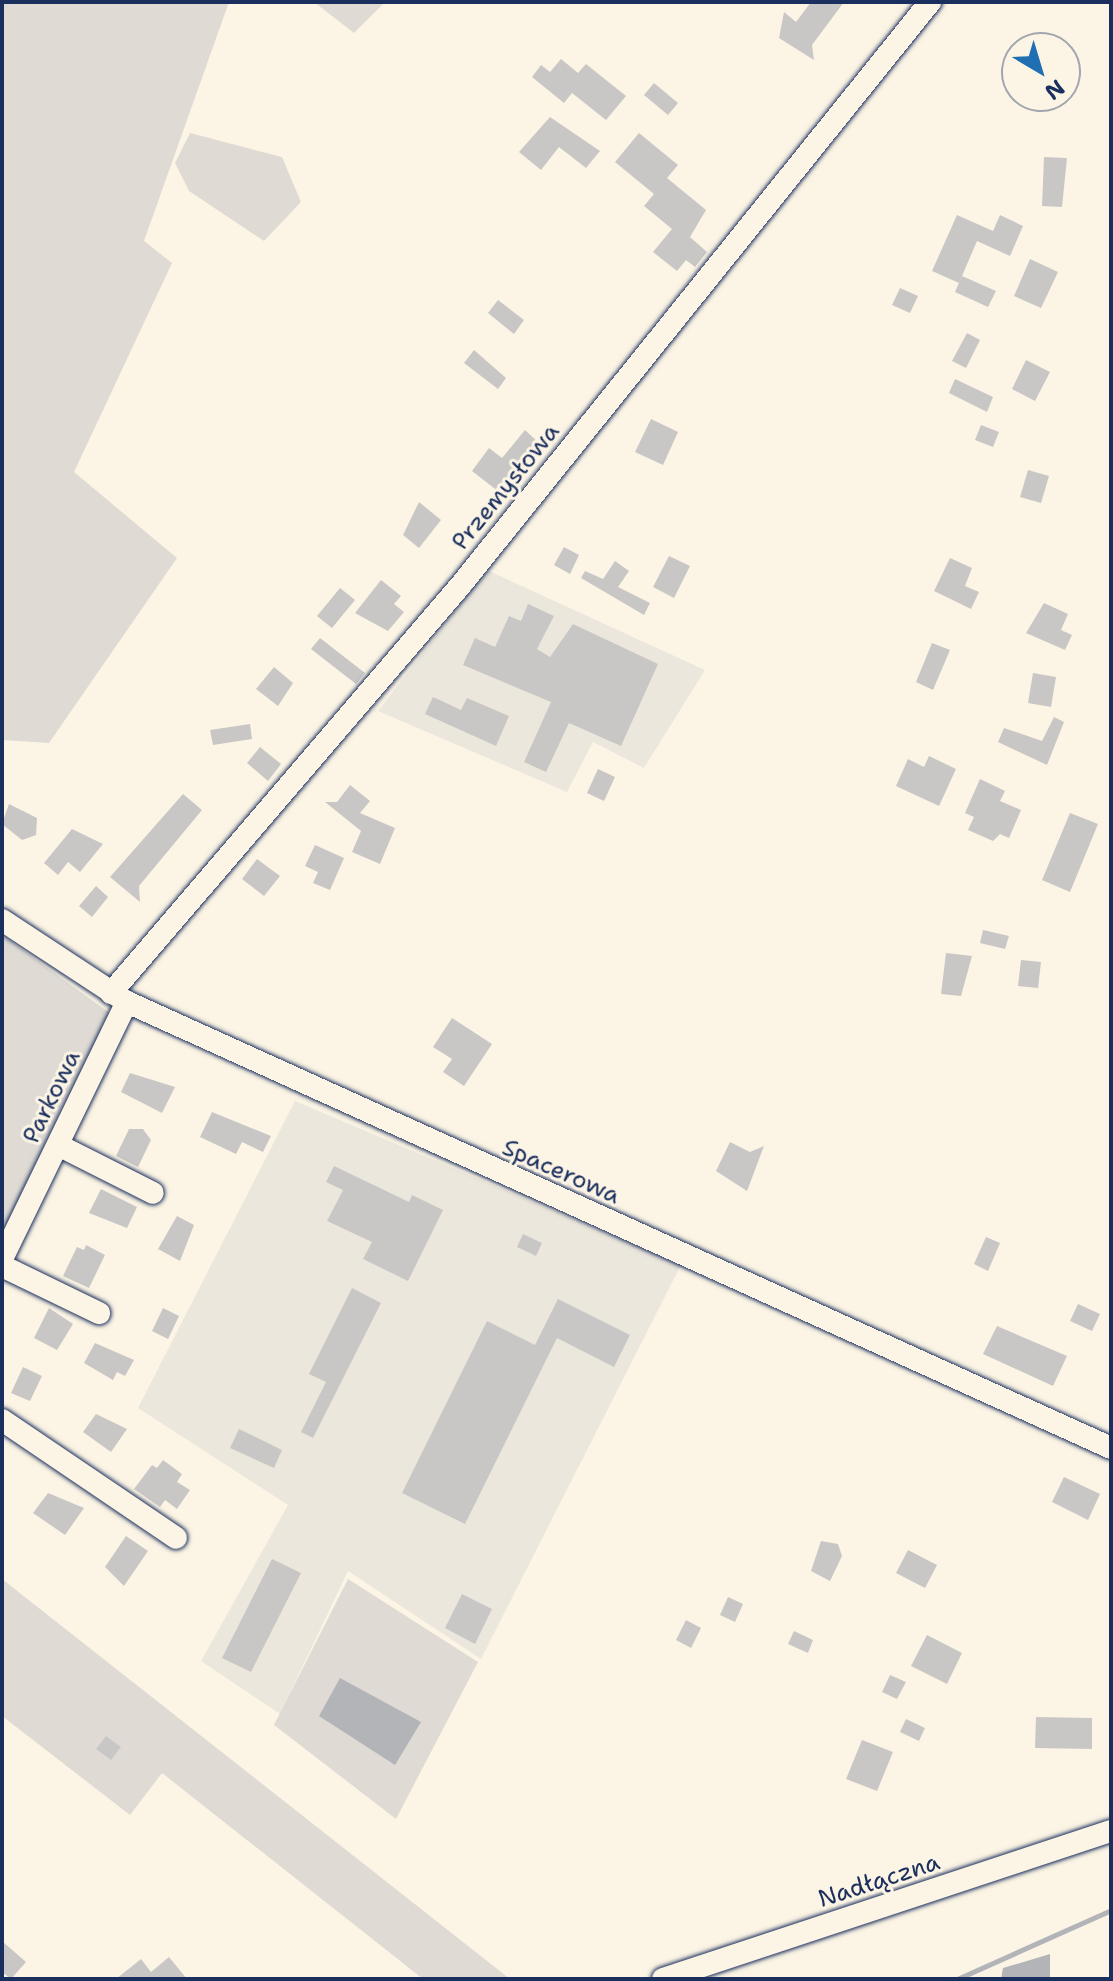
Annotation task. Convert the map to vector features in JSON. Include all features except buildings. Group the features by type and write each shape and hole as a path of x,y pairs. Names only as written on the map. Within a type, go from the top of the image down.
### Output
{"street":[{"name":"Przemysłowa","path":"119,998 460,586 930,2"},
{"name":"Spacerowa","path":"2,920 119,998 1111,1448"},
{"name":"Parkowa","path":"2,1259 58,1145 119,998"},
{"path":"58,1145 153,1193"},
{"path":"2,1266 99,1313"},
{"path":"2,1420 176,1538"},
{"name":"Nadłączna","path":"663,1979 1111,1831"}],"shaded area":[{"path":"2,2 229,2 144,241 172,263 74,472 177,558 49,743 2,740"},
{"path":"314,2 385,2 354,33"},
{"path":"190,133 282,157 301,202 264,241 189,191 175,163"},
{"path":"487,570 705,670 644,768 593,742 567,792 378,711"},
{"path":"2,935 111,1014 2,1236"},
{"path":"295,1101 681,1265 481,1659 348,1571 280,1714 201,1661 288,1505 138,1408"},
{"path":"2,1579 510,1979 423,1979 162,1773 130,1815 2,1716"},
{"path":"348,1579 478,1662 396,1819 274,1725"},
{"path":"340,1678 421,1722 395,1765 319,1716"},
{"path":"1050,1954 1050,1979 1001,1979 1003,1968"}],"waterway":[{"path":"957,1979 1111,1910"}]}
